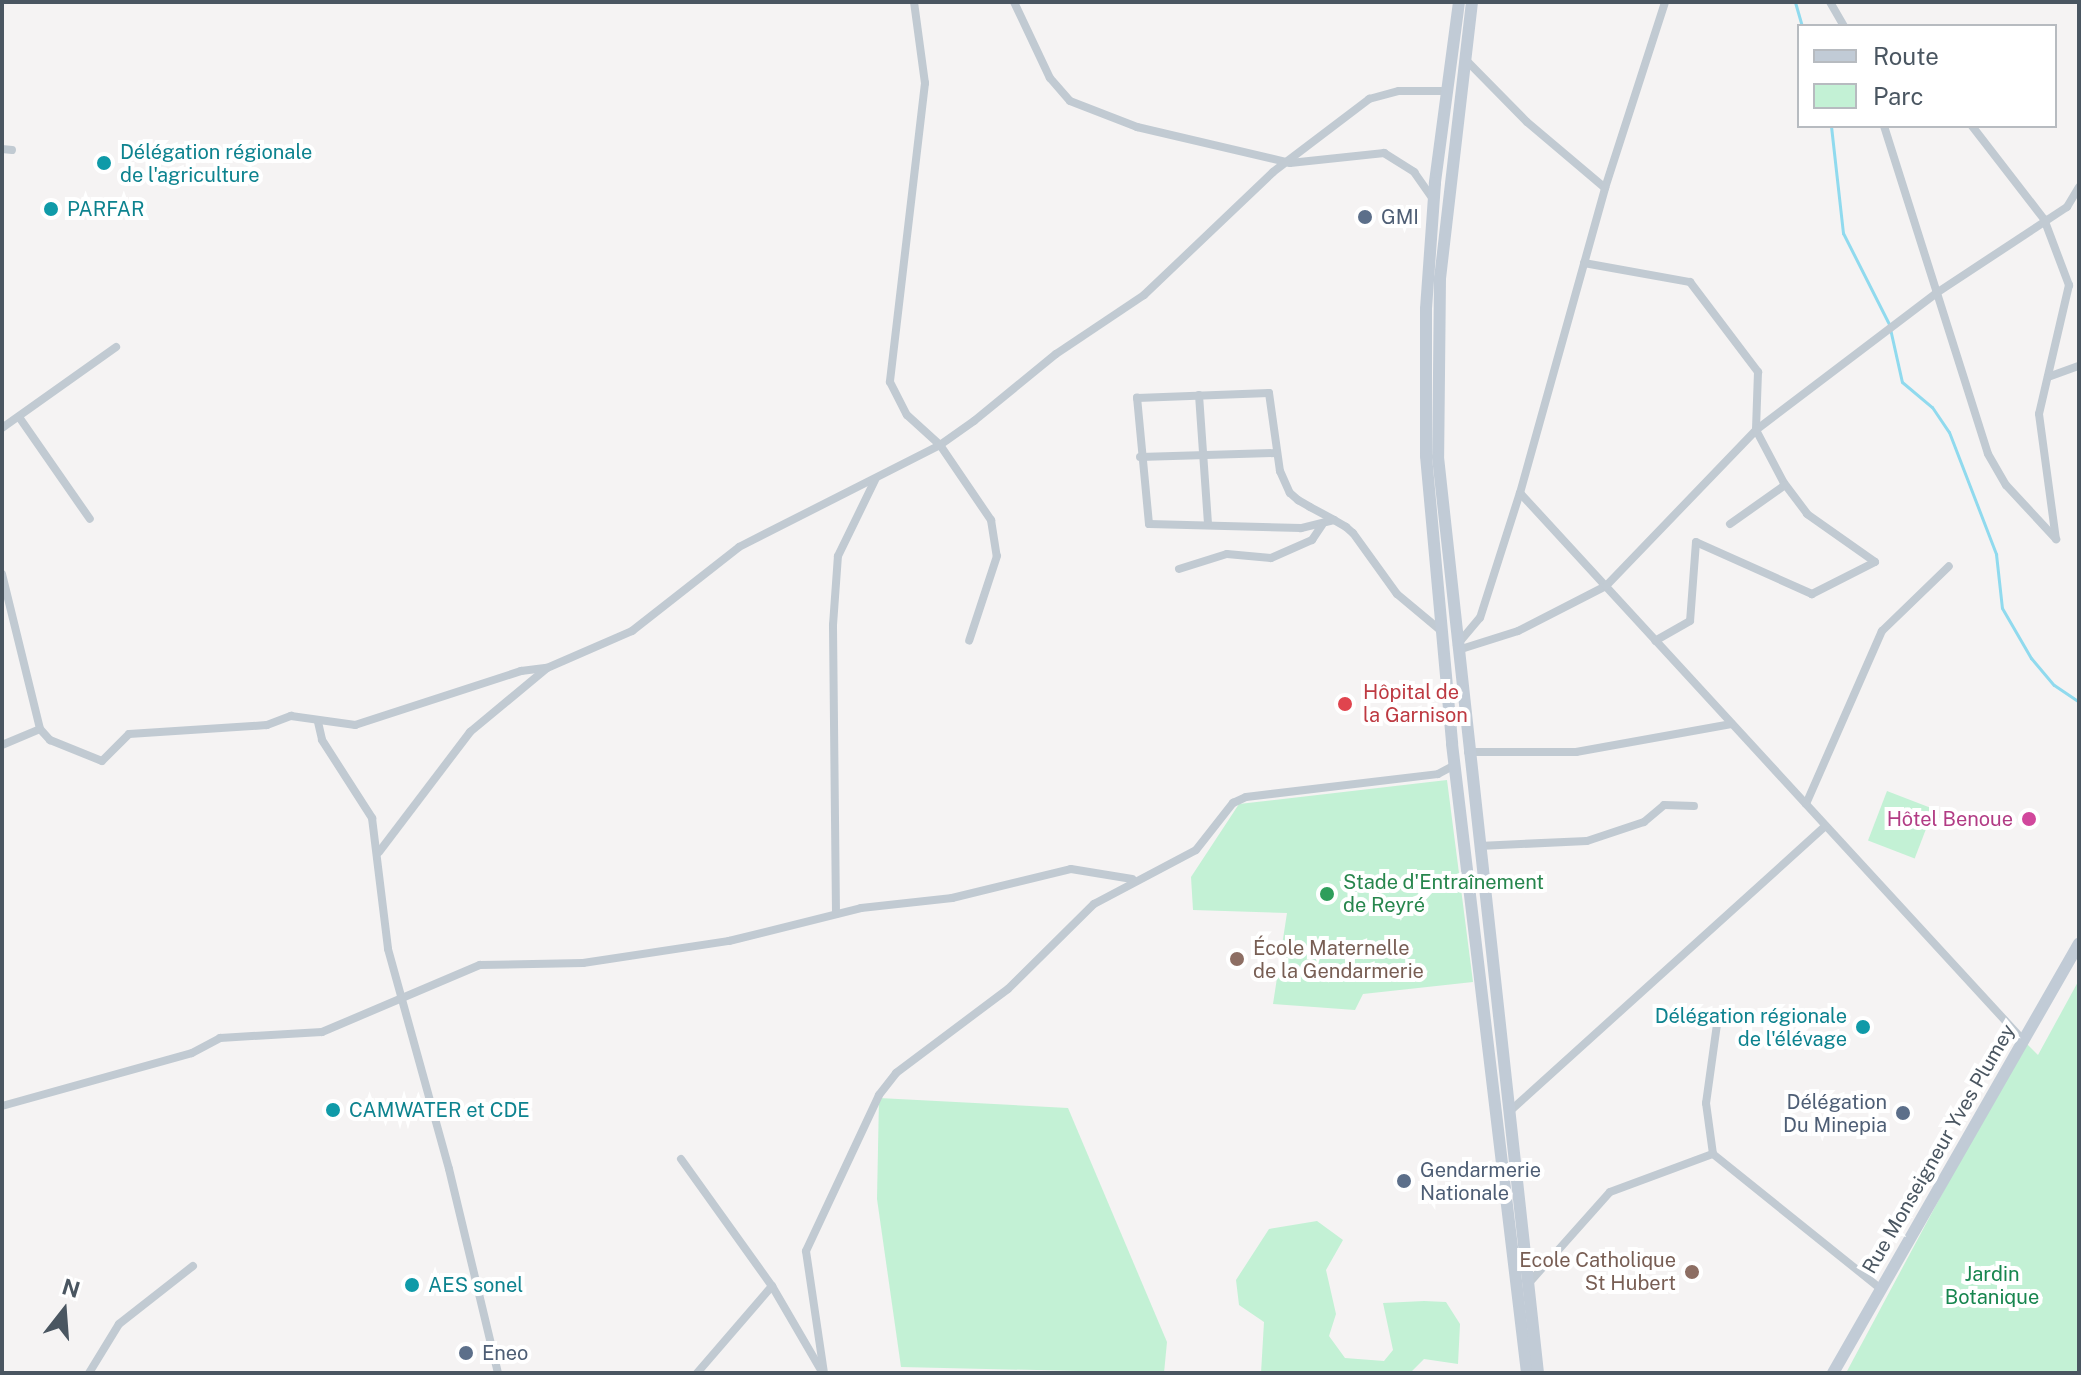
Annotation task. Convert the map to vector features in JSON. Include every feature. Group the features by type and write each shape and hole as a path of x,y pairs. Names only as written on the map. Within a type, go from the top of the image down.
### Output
{"main road":[{"path":"1459,2 1434,200 1426,309 1426,456 1440,630 1527,1373"},
{"path":"1472,2 1440,278 1438,457 1456,648 1538,1373"},
{"name":"Rue Monseigneur Yves Plumey","path":"1833,1373 2079,944"}],"street":[{"path":"914,2 922,33 925,83 890,382 907,415 940,445 991,520 998,542 990,584 969,641"},
{"path":"1014,2 1050,78 1070,101 1137,127 1290,163 1384,153 1414,172 1434,200"},
{"path":"1456,648 1480,618 1520,493 1605,188 1665,2"},
{"path":"1830,2 1843,24"},
{"path":"1465,58 1527,122 1605,188"},
{"path":"379,852 470,732 547,668 647,624 708,567 739,547 940,445 1056,354 1144,295 1273,172 1290,163 1369,99 1399,91 1447,91"},
{"path":"1885,128 1988,454 2006,485 2056,539 2039,414 2069,285 2044,219 1974,128"},
{"path":"1456,648 1518,631 1606,586 1756,430 1935,294 2044,219 2067,207 2079,187"},
{"path":"1584,263 1690,282 1758,372 1756,430 1785,485 1807,514 1872,557 1873,567 1812,594 1696,542 1690,621 1655,641"},
{"path":"2,428 116,347"},
{"path":"2048,377 2079,366"},
{"path":"1334,520 1322,525 1145,521 1137,398 1269,393 1277,453 1290,493 1334,520 1353,533 1406,604 1440,630"},
{"path":"1199,395 1208,523"},
{"path":"19,417 90,519"},
{"path":"1140,457 1277,453"},
{"path":"836,914 838,556 876,479"},
{"path":"1730,524 1785,485"},
{"path":"1520,493 1806,804 1823,828 2024,1041"},
{"path":"1179,569 1227,554 1271,558 1312,540 1322,525"},
{"path":"1806,804 1889,618 1949,566"},
{"path":"2,574 40,729 50,740 102,761 129,734 267,725 291,716 318,722 368,723 521,671 547,668"},
{"path":"318,722 322,740 366,806 379,852 386,942 498,1373"},
{"path":"1468,752 1576,752 1732,724"},
{"path":"2,745 40,729"},
{"path":"823,1373 806,1251 879,1095 896,1073 1057,945 1094,904 1132,879 1175,865 1196,850 1233,803 1246,797 1438,774 1455,765"},
{"path":"1479,846 1587,841 1644,822 1664,805 1694,806"},
{"path":"1510,1111 1823,828"},
{"path":"2,1106 192,1053 220,1038 322,1032 401,995 480,965 583,963 729,941 836,914 952,898 1071,869 1132,879"},
{"path":"1718,1017 1706,1103 1713,1154 1881,1289"},
{"path":"1528,1284 1610,1192 1713,1154"},
{"path":"681,1159 772,1286 823,1373"},
{"path":"89,1373 119,1324 193,1266"},
{"path":"697,1373 772,1286"}],"green space":[{"name":"Stade d'Entraînement de Reyré","path":"1447,780 1473,982 1363,994 1355,1010 1273,1004 1287,913 1193,910 1191,877 1239,804"},
{"path":"1887,791 1934,809 1915,858 1868,840"},
{"name":"Jardin Botanique","path":"2079,980 2079,1373 1846,1373 2024,1041 2038,1055"},
{"path":"879,1098 1068,1108 1167,1342 1164,1373 901,1367 877,1199"},
{"path":"1317,1221 1343,1240 1326,1270 1336,1314 1329,1336 1345,1358 1384,1361 1393,1350 1383,1303 1446,1302 1460,1324 1458,1364 1424,1359 1410,1373 1261,1373 1264,1322 1239,1305 1236,1280 1269,1229"}],"waterway":[{"path":"1795,2 1801,24"},
{"path":"1831,128 1843,233 1889,324 1902,382 1932,407 1949,432 1996,554 2002,608 2031,658 2054,685 2079,702"}],"place":[{"name":"Délégation régionale de l'agriculture","path":"104,163"},
{"name":"PARFAR","path":"51,209"},
{"name":"GMI","path":"1365,217"},
{"name":"Hôpital de la Garnison","path":"1345,704"},
{"name":"Hôtel Benoue","path":"2029,819"},
{"name":"Stade d'Entraînement de Reyré","path":"1327,894"},
{"name":"École Maternelle de la Gendarmerie","path":"1237,959"},
{"name":"Délégation régionale de l'élévage","path":"1863,1027"},
{"name":"CAMWATER et CDE","path":"333,1110"},
{"name":"Délégation Du Minepia","path":"1903,1113"},
{"name":"Gendarmerie Nationale","path":"1404,1181"},
{"name":"Ecole Catholique St Hubert","path":"1692,1272"},
{"name":"AES sonel","path":"412,1285"},
{"name":"Eneo","path":"466,1353"}]}
